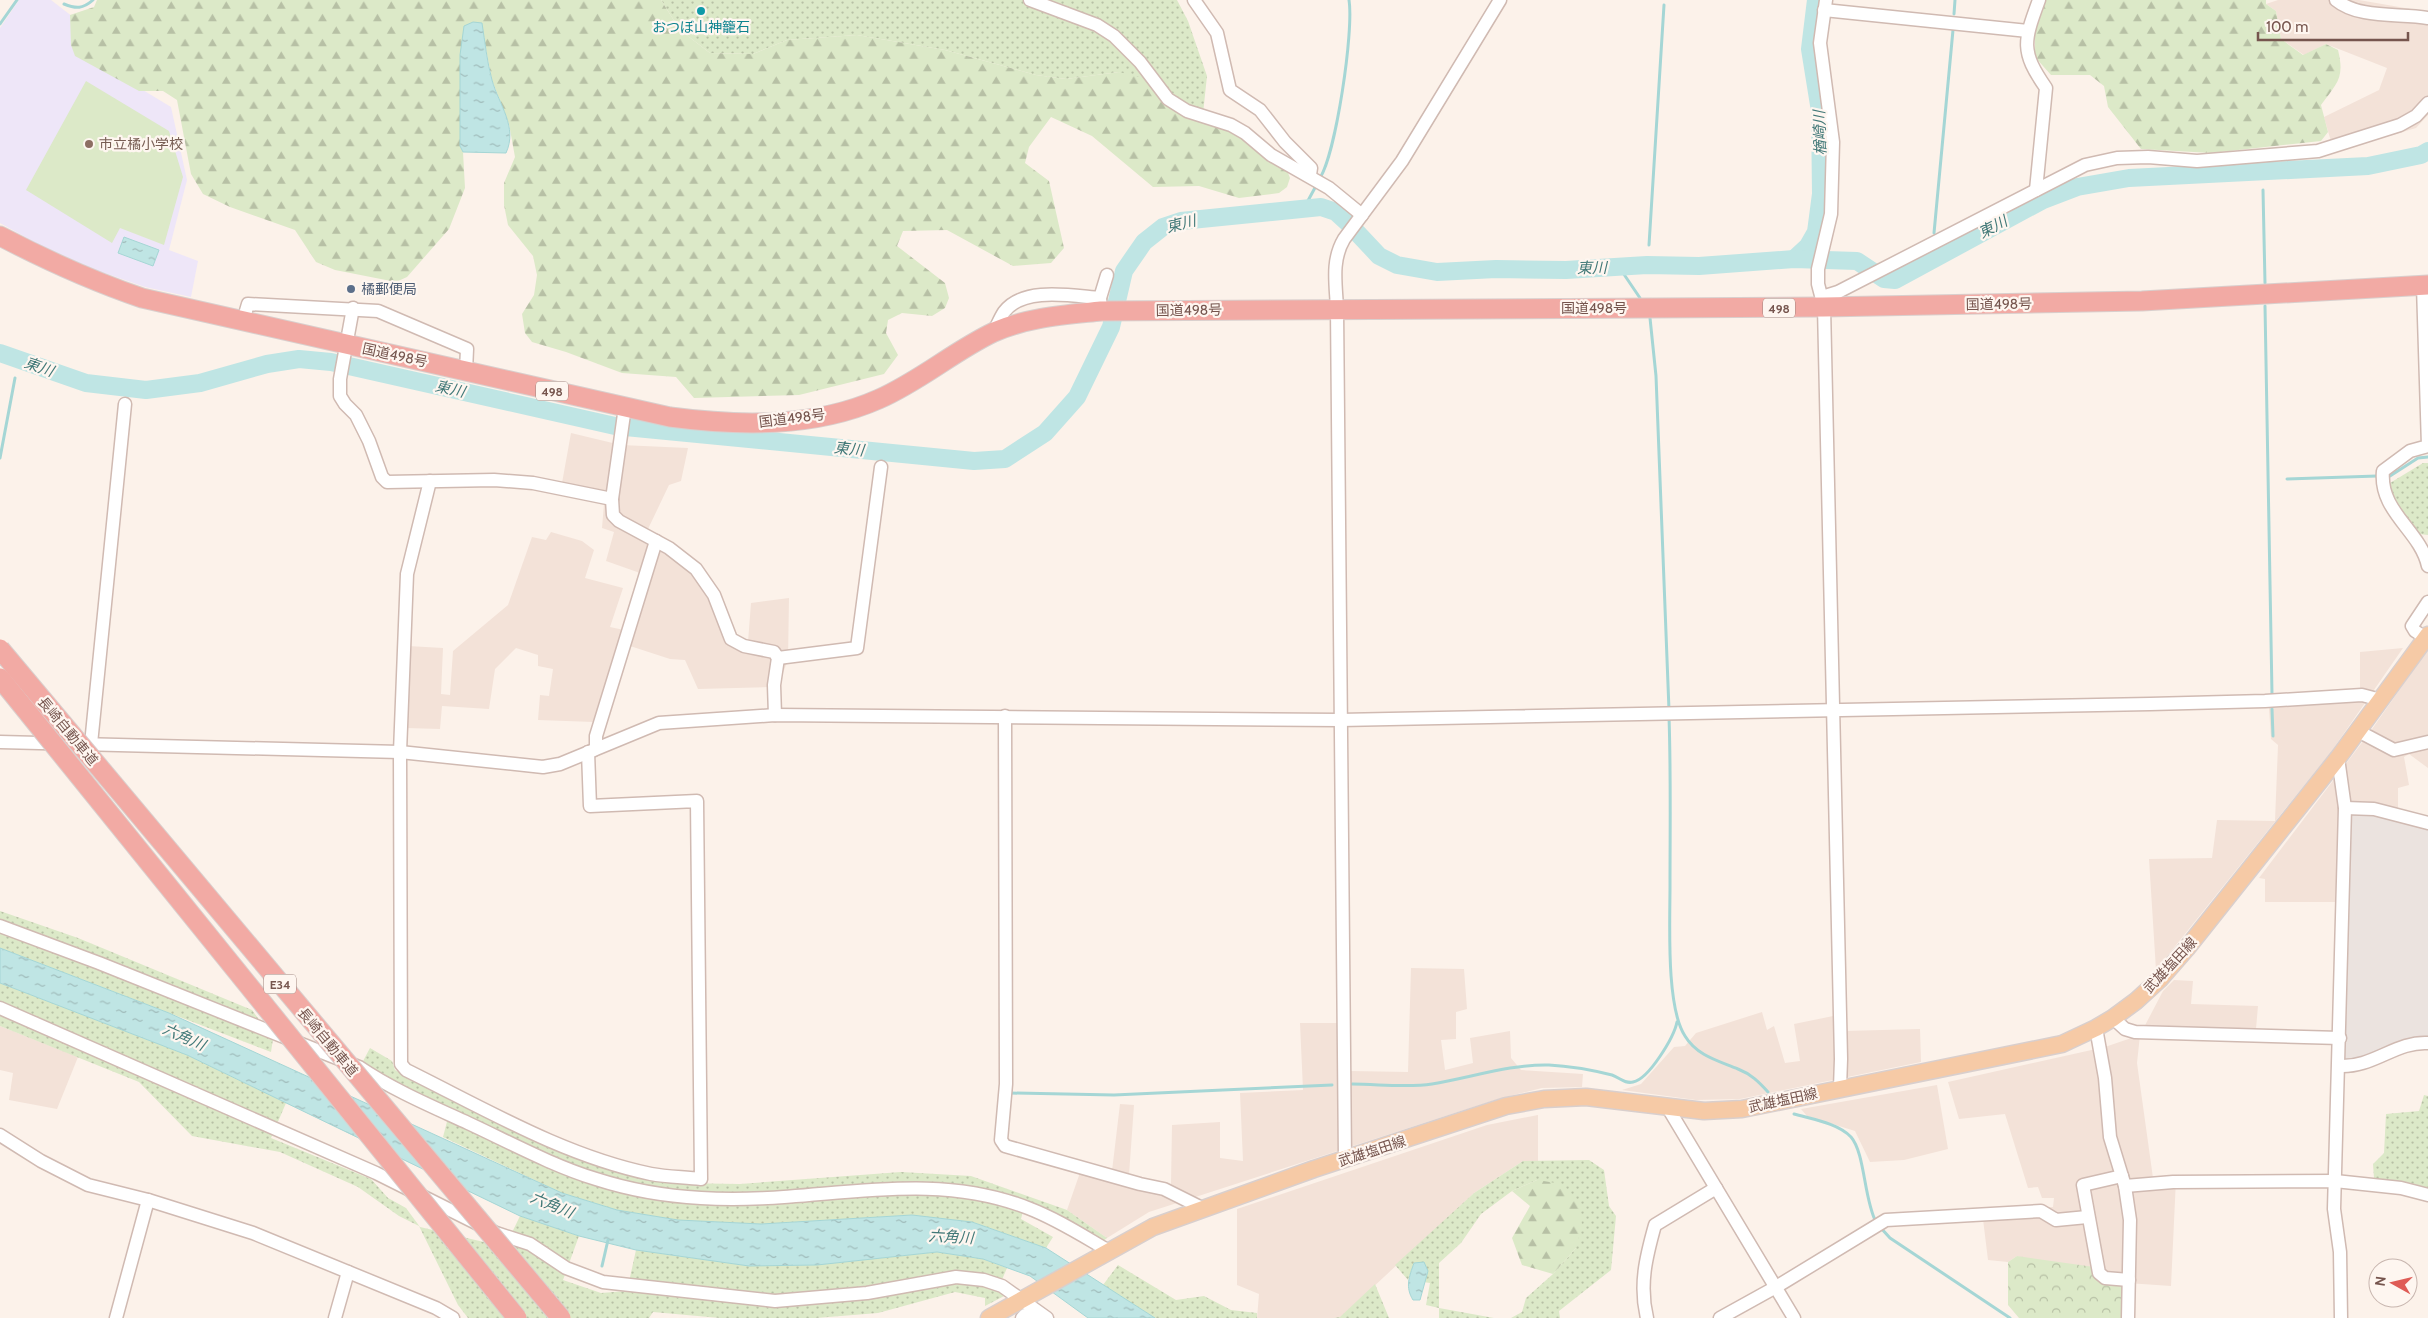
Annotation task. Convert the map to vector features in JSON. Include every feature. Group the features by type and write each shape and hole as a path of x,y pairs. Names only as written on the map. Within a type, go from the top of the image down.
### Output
{"highway":[{"name":"国道498号","path":"0,236 42,258 96,282 142,298 243,321 347,350 466,371 625,412 744,423 780,422 816,417 878,400 908,385 993,333 1033,318 1101,305 1129,311 1823,302 2142,301 2425,285"},
{"name":"長崎自動車道","path":"0,649 561,1318"},
{"name":"長崎自動車道","path":"0,678 517,1318"}],"main road":[{"name":"武雄塩田線","path":"989,1318 1153,1227 1202,1208 1506,1106 1544,1099 1586,1097 1704,1111 1742,1108 2062,1044 2096,1028 2113,1018 2160,979 2187,948 2338,758 2427,636"}],"street":[{"path":"1030,0 1089,22 1108,32 1125,45 1168,99 1188,111 1231,125 1245,133 1271,155 1310,175 1330,188 1361,217"},
{"path":"1194,0 1217,33 1230,90 1260,110 1285,142 1311,168 1310,175"},
{"path":"1345,1160 1337,309 1335,266 1338,250 1344,239 1402,162 1500,0"},
{"path":"2036,190 2046,88 2034,70 2027,53 2028,31 2039,0"},
{"path":"2336,0 2343,6 2358,11 2428,18"},
{"path":"1840,1088 1841,1051 1823,302 1818,284 1820,252 1831,214 1833,150 1831,118 1820,42 1825,5 2028,31"},
{"path":"1823,302 1864,277 2085,166 2117,158 2148,156 2197,161 2318,151 2400,125 2416,116 2428,103"},
{"path":"1101,305 1107,275"},
{"path":"2425,285 2428,446 2410,451 2383,472 2382,482 2385,498 2395,514 2419,542 2426,554 2428,566"},
{"path":"243,321 248,304 353,308 378,311 467,348 466,371"},
{"path":"353,308 347,350 340,379 340,396 344,404 356,415 369,441 382,477 386,482 494,480 533,483 612,499"},
{"path":"92,744 125,404"},
{"path":"625,412 612,499 613,515 619,522 669,548 696,569 714,595 731,639 744,646 774,652 778,658 774,685 775,715"},
{"path":"778,658 857,648 881,467"},
{"path":"430,481 407,574 400,752 401,1064 406,1070 537,1134 600,1160 652,1174 701,1179 697,801 590,806 592,750 656,541"},
{"path":"2427,636 2415,631 2412,626 2428,602"},
{"path":"0,742 400,752 543,766 560,764 658,723 775,715 1340,720 2265,702 2362,695 2381,700"},
{"path":"1005,716 1006,1084 1001,1140 1005,1146 1164,1189 1202,1208"},
{"path":"2358,731 2394,750 2428,742"},
{"path":"2338,758 2345,808 2334,1209 2340,1252 2341,1318"},
{"path":"2345,808 2374,809 2428,822"},
{"path":"0,926 99,963 359,1067 385,1084 526,1150 594,1179 647,1193 703,1198 766,1198 882,1188 934,1188 984,1195 1028,1208 1062,1224 1107,1252"},
{"path":"0,1008 376,1173 496,1233 530,1244 566,1268 603,1282 775,1301 876,1292 956,1277 984,1280 1002,1286 1024,1298 1047,1318"},
{"path":"2113,1018 2125,1029 2135,1032 2340,1038"},
{"path":"2096,1028 2105,1078 2110,1137 2123,1181 2130,1220 2128,1318"},
{"path":"2339,1066 2352,1066 2369,1062 2414,1042 2428,1043"},
{"path":"1668,1108 1794,1318"},
{"path":"0,1135 88,1185 148,1200 253,1233 436,1308 453,1318"},
{"path":"2129,1280 2105,1278 2099,1273 2087,1217 2083,1185 2123,1181 2335,1181 2400,1188 2428,1195"},
{"path":"1647,1318 1643,1305 1643,1270 1655,1225 1716,1188"},
{"path":"116,1318 148,1200"},
{"path":"1720,1318 1776,1287 1886,1220 2041,1211 2056,1220 2087,1217"},
{"path":"335,1318 348,1272"},
{"path":"1022,1318 1026,1315 1032,1318"}],"shaded area":[{"name":"市立橘小学校","path":"19,0 51,0 73,17 75,49 171,107 187,180 169,250 198,261 191,297 145,287 96,270 38,244 0,223 0,28"},
{"path":"2278,0 2359,0 2428,12 2428,115 2416,128 2334,152 2324,117 2379,90 2387,68 2326,44 2304,55 2281,39 2276,11 2266,4"},
{"path":"571,433 621,445 688,448 681,481 669,485 648,529 698,563 736,634 748,642 751,603 789,598 788,660 779,683 769,687 698,689 685,660 670,659 627,645 594,722 538,720 540,695 549,696 553,669 538,666 538,655 516,648 495,669 489,709 442,706 440,729 406,728 408,646 443,648 441,694 450,695 453,651 508,605 532,537 546,540 551,532 582,541 594,550 585,578 623,588 610,627 624,630 640,573 606,561 614,532 602,528 605,492 562,483"},
{"path":"2403,648 2331,752 2156,970 2149,859 2212,858 2217,820 2275,821 2278,745 2271,739 2269,708 2360,701 2360,652"},
{"path":"2428,649 2428,768 2409,754 2404,757 2409,785 2398,788 2398,807 2391,819 2352,814 2350,902 2265,902 2265,879 2259,878 2370,732"},
{"path":"2352,813 2376,815 2428,828 2428,1038 2412,1038 2363,1061 2349,1063 2345,1059"},
{"path":"1411,968 1464,969 1467,1009 1456,1012 1456,1039 1441,1040 1445,1070 1473,1063 1470,1038 1510,1031 1511,1058 1521,1070 1583,1074 1582,1087 1542,1088 1501,1098 1149,1212 1107,1238 1067,1210 1083,1164 1112,1171 1120,1104 1134,1105 1129,1175 1171,1184 1172,1125 1220,1122 1220,1158 1243,1161 1240,1093 1303,1090 1300,1023 1349,1023 1350,1071 1408,1072"},
{"path":"2174,980 2193,981 2191,1004 2258,1006 2255,1040 2140,1035 2163,991"},
{"path":"1762,1012 1767,1030 1774,1026 1785,1063 1800,1061 1794,1024 1843,1014 1844,1031 1920,1029 1921,1062 1740,1099 1696,1100 1622,1090 1641,1084 1674,1047 1685,1046 1696,1033"},
{"path":"0,1026 78,1057 57,1109 9,1100 13,1073 0,1070"},
{"path":"2140,1035 2137,1063 2153,1178 2176,1179 2171,1286 2098,1281 2017,1256 2008,1262 1988,1260 1982,1211 2053,1207 2054,1198 2042,1198 2038,1187 2028,1188 2005,1114 1959,1119 1948,1082 2105,1047"},
{"path":"1937,1085 1948,1149 1904,1160 1870,1162 1855,1131 1807,1116 1801,1109"},
{"path":"1538,1115 1538,1161 1523,1161 1474,1193 1340,1318 1257,1318 1259,1294 1237,1285 1237,1209 1487,1125"}],"green space":[{"path":"97,0 661,0 680,30 710,53 753,54 787,40 857,35 945,50 1036,75 1066,79 1119,72 1143,78 1185,117 1235,133 1286,168 1290,178 1287,187 1279,193 1239,198 1199,186 1153,187 1092,136 1051,117 1029,147 1025,163 1049,181 1064,248 1051,263 1013,266 947,230 903,231 897,246 945,283 949,298 945,308 932,316 902,313 888,320 886,333 898,355 884,374 799,395 694,398 676,377 622,373 566,352 532,342 525,333 522,314 534,295 537,275 533,256 508,225 504,205 504,183 515,157 509,124 492,80 481,23 460,146 463,152 465,188 449,229 407,277 396,282 335,270 316,262 295,230 230,207 203,194 191,174 177,100 163,91 139,91 75,56 71,45 70,15 94,7"},
{"path":"661,0 1177,0 1188,21 1207,76 1202,123 1185,117 1119,72 1066,79 1036,75 945,50 857,35 787,40 753,54 710,53 680,30"},
{"path":"2046,0 2266,0 2266,4 2276,11 2281,39 2303,55 2326,44 2338,50 2341,67 2340,74 2321,105 2328,132 2321,141 2211,153 2141,149 2108,107 2104,86 2090,75 2051,75 2035,57 2035,32"},
{"path":"86,81 169,131 183,177 164,245 120,228 112,243 26,190"},
{"path":"2423,463 2428,463 2428,535 2419,534 2396,506 2390,483"},
{"path":"0,911 78,938 252,1010 273,1039 271,1052 0,948"},
{"path":"0,983 187,1055 286,1103 271,1138 371,1179 388,1198 406,1208 420,1227 505,1247 520,1216 579,1236 563,1280 601,1293 627,1291 636,1250 749,1266 817,1265 937,1252 983,1259 1007,1268 998,1289 1006,1295 985,1306 985,1298 955,1292 878,1313 816,1318 720,1318 653,1312 649,1318 468,1318 458,1305 419,1226 399,1216 358,1187 280,1152 192,1136 139,1082 0,1026"},
{"path":"370,1048 392,1061 395,1070 535,1139 677,1183 740,1184 901,1172 971,1176 1067,1210 1107,1238 1102,1242 1025,1203 1021,1219 1053,1237 1046,1248 972,1222 912,1215 761,1224 678,1220 617,1210 562,1193 443,1137 450,1110 387,1082 362,1063"},
{"path":"2424,1095 2428,1096 2428,1189 2374,1178 2373,1164 2384,1153 2386,1114 2419,1111"},
{"path":"1589,1160 1604,1170 1609,1206 1616,1216 1611,1270 1559,1311 1560,1318 1511,1318 1522,1312 1526,1298 1553,1274 1576,1248 1537,1180 1512,1191 1481,1214 1461,1243 1439,1263 1439,1308 1426,1305 1430,1283 1423,1282 1428,1271 1414,1263 1408,1280 1395,1265 1474,1193 1523,1161"},
{"path":"1537,1180 1562,1184 1579,1202 1582,1226 1576,1248 1553,1274 1522,1265 1512,1238 1530,1206 1512,1191"},
{"path":"2017,1256 2094,1267 2098,1281 2125,1283 2122,1318 2019,1318 2008,1305 2008,1262"},
{"path":"1118,1265 1176,1300 1204,1296 1231,1310 1257,1313 1257,1318 1155,1318 1103,1285"},
{"path":"1375,1284 1389,1318 1334,1318 1340,1317"},
{"path":"1439,1308 1494,1318 1439,1318"}],"water":[{"path":"473,22 482,23 492,80 509,125 510,134 506,153 463,152 460,146 460,55 464,26"},
{"path":"124,237 159,250 153,266 118,253"},
{"name":"六角川","path":"0,948 169,1013 562,1193 617,1210 678,1220 761,1224 912,1215 972,1222 1046,1248 1155,1318 1088,1318 1030,1276 983,1259 937,1252 817,1265 749,1266 636,1250 579,1236 520,1216 187,1055 0,983"},
{"path":"1424,1262 1428,1271 1420,1300 1413,1300 1408,1286 1411,1273 1414,1263"}],"waterway":[{"path":"0,24 17,0"},
{"path":"64,4 79,7 93,0"},
{"path":"1320,178 1326,164 1338,118 1349,37 1349,0"},
{"name":"楢崎川","path":"1794,259 1808,246 1816,232 1821,194 1820,111 1810,49 1816,0"},
{"path":"1954,14 1955,0"},
{"path":"1649,245 1664,5"},
{"path":"1934,233 1953,30"},
{"name":"東川","path":"0,353 86,383 146,390 200,383 267,364 299,359 331,362 615,426 974,461 1005,459 1045,433 1077,397 1111,327 1124,271 1144,242 1163,227 1181,221 1321,207 1336,212 1379,256 1397,265 1437,272 1496,269 1566,270 1647,265 1699,266 1794,259 1857,261 1884,279 1895,280 2043,200 2077,187 2129,178 2368,166 2421,155 2428,151"},
{"name":"東川","path":"2263,171 2263,176"},
{"path":"1304,208 1317,184"},
{"path":"2263,190 2265,283"},
{"path":"1619,267 1640,298"},
{"path":"2265,306 2272,694"},
{"path":"1650,318 1656,376 1669,710"},
{"path":"0,458 15,378"},
{"path":"2390,476 2418,458 2428,457"},
{"path":"2287,479 2377,476"},
{"path":"2272,709 2273,736"},
{"path":"1669,717 1670,964 1679,1023 1690,1043 1702,1053 1747,1073 1768,1092"},
{"path":"1352,1084 1422,1085 1534,1065 1573,1067 1597,1071 1633,1082 1653,1066 1671,1037 1677,1022"},
{"path":"1010,1093 1114,1095 1332,1085"},
{"path":"1794,1114 1832,1125 1846,1132 1851,1137 1856,1144 1859,1154 1869,1202 1876,1222"},
{"path":"1880,1227 1890,1238 2010,1318"},
{"path":"602,1266 608,1240"}],"place":[{"name":"おつぼ山神籠石","path":"701,11"},
{"name":"市立橘小学校","path":"89,144"},
{"name":"橘郵便局","path":"351,289"}]}
